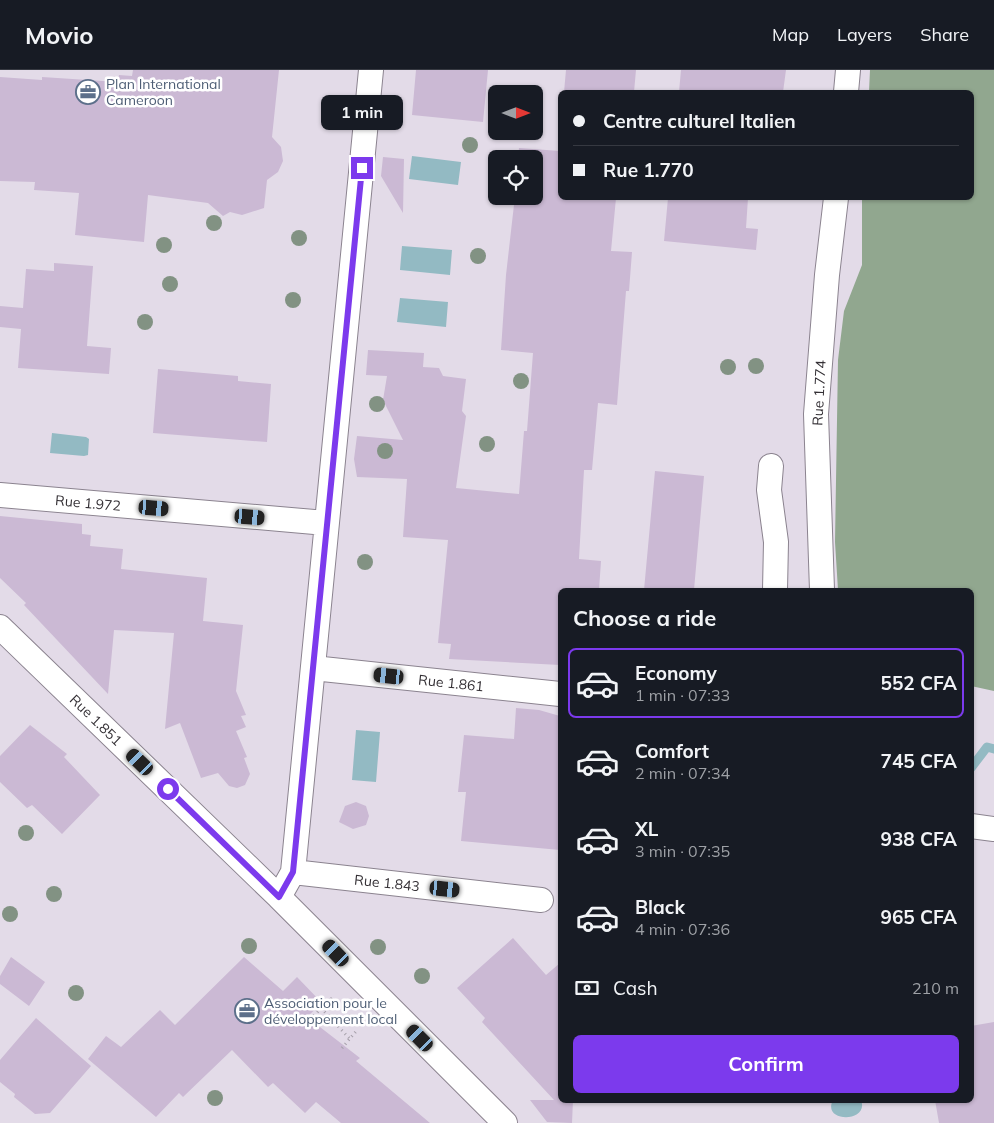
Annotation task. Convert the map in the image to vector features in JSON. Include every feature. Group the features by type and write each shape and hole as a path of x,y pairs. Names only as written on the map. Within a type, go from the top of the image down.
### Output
{"street":[{"path":"279,897 293,872 371,70"},
{"path":"846,90 848,70"},
{"name":"Rue 1.774","path":"822,588 816,414 827,275 836,200"},
{"path":"771,466 770,490 776,542 775,588"},
{"name":"Rue 1.972","path":"0,495 326,523"},
{"name":"Rue 1.851","path":"0,627 279,897 505,1123"},
{"name":"Rue 1.861","path":"313,668 558,694"},
{"path":"974,826 994,829"},
{"name":"Rue 1.843","path":"293,872 540,900"}],"path":[{"path":"314,1016 332,998"},
{"path":"321,1008 350,1039"},
{"path":"342,1048 358,1029"}],"green space":[{"path":"870,70 994,70 994,691 974,687 974,588 838,588 835,542 838,360 844,311 862,265 862,200 974,200 974,90 869,90"}],"water":[{"path":"412,156 461,162 458,185 409,179"},
{"path":"402,246 452,250 450,275 400,270"},
{"path":"400,298 448,302 446,327 397,322"},
{"path":"52,433 86,437 89,439 88,455 50,453"},
{"path":"356,730 380,732 376,782 352,780"},
{"path":"832,1103 861,1103 862,1108 859,1113 846,1117 834,1113 831,1108"}],"building":[{"path":"133,70 279,70 272,137 281,147 283,161 278,172 267,180 264,208 242,215 230,212 223,216 208,203 148,195 144,242 75,235 79,193 34,190 35,182 0,181 0,77 42,80 42,77 118,82 119,75 132,76"},
{"path":"416,70 488,70 483,122 412,115"},
{"path":"566,70 636,70 634,90 564,90"},
{"path":"681,70 786,70 783,90 679,90"},
{"path":"519,148 558,151 558,200 616,200 611,251 632,252 629,291 626,291 617,405 598,403 592,470 584,470 579,559 601,561 599,588 558,588 558,665 449,659 451,644 438,643 448,540 403,537 407,479 357,477 354,459 357,436 403,440 383,400 387,376 366,375 368,350 424,353 423,367 439,368 443,376 466,379 462,411 466,416 456,488 519,494 524,431 527,431 533,353 501,350 506,275 514,205 543,205 543,150 519,150"},
{"path":"383,157 404,159 403,213 381,176"},
{"path":"668,200 748,200 746,228 758,229 756,250 664,241"},
{"path":"54,263 93,266 87,346 111,348 109,374 18,368 21,329 0,327 0,306 23,308 26,269 54,271"},
{"path":"158,369 238,376 238,381 271,384 267,442 153,433"},
{"path":"655,471 704,476 694,588 644,588"},
{"path":"0,516 82,524 82,534 91,535 90,546 123,549 121,569 207,578 203,621 243,625 236,691 246,715 241,716 246,727 236,731 247,757 244,758 250,774 245,785 237,788 229,786 218,773 201,778 180,723 165,729 174,633 114,630 108,694 24,605 26,603 0,578"},
{"path":"516,708 539,710 558,715 558,850 461,841 466,792 458,792 464,735 514,739"},
{"path":"30,725 67,754 64,757 100,795 62,834 32,805 27,808 0,782 0,756"},
{"path":"356,802 366,806 369,816 366,825 353,829 339,822 345,806"},
{"path":"513,938 546,975 558,965 558,1103 573,1103 572,1123 547,1122 530,1100 554,1100 482,1022 485,1018 457,988"},
{"path":"11,957 45,982 29,1006 0,984 0,976"},
{"path":"244,957 283,991 297,977 322,1003 307,1017 360,1058 356,1061 430,1123 341,1123 316,1102 305,1113 273,1083 268,1087 232,1050 183,1097 179,1093 156,1117 88,1059 106,1036 121,1047 160,1010 175,1025"},
{"path":"36,1018 91,1066 50,1113 35,1114 14,1097 15,1094 0,1082 0,1060"},
{"path":"994,1022 994,1123 939,1123 936,1103 974,1103 974,1025"}],"waterway":[{"path":"974,764 987,747 994,749"}],"place":[{"name":"Plan International Cameroon","path":"88,92"},
{"name":"Association pour le développement local","path":"247,1011"}],"route":[{"path":"168,789 279,897 293,872 362,168"}]}
